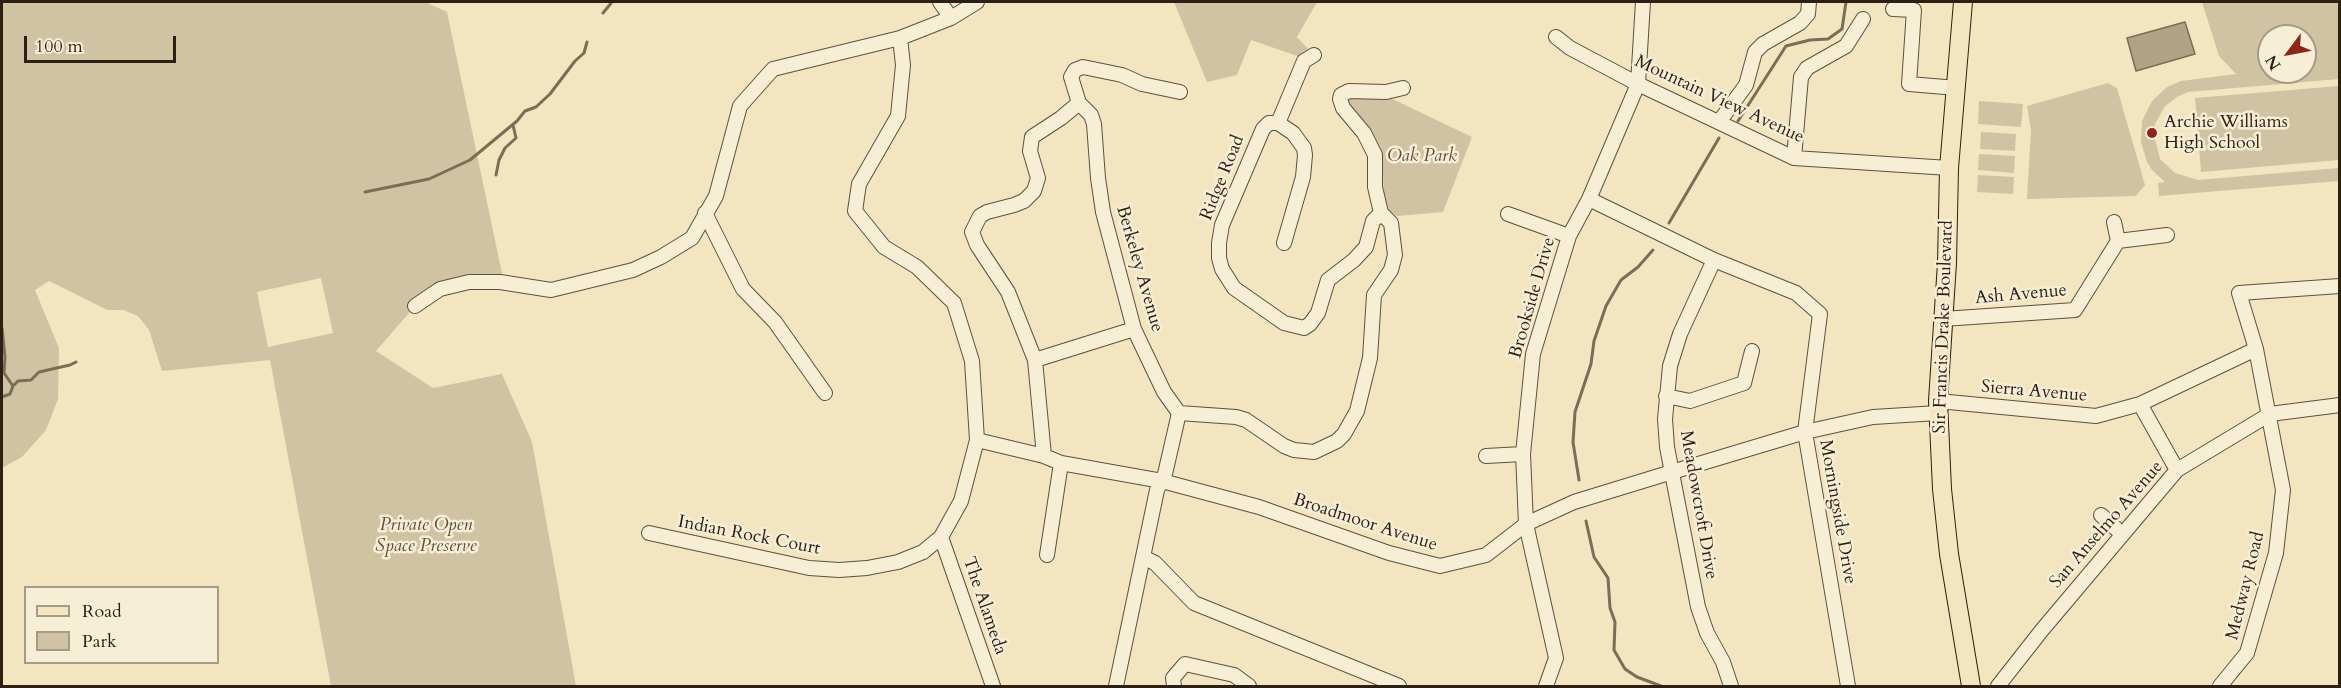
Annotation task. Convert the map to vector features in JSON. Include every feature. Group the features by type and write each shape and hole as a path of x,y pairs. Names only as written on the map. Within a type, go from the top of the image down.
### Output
{"main road":[{"name":"Sir Francis Drake Boulevard","path":"1963,2 1949,168 1938,407 1948,554 1971,687"}],"street":[{"path":"940,2 951,18"},
{"path":"415,306 440,289 469,282 500,282 551,290 633,270 660,257 692,238 716,196 740,106 773,69 900,38 951,18 977,2"},
{"name":"Brookside Drive","path":"1546,687 1556,658 1526,524 1523,454 1533,354 1569,236 1589,199 1638,84 1643,2"},
{"path":"1719,122 1746,85 1755,52 1763,44 1800,23 1808,14 1809,2"},
{"path":"1893,9 1914,10 1909,84 1957,88"},
{"path":"1794,158 1801,77 1807,68 1846,46 1863,18"},
{"name":"Mountain View Avenue","path":"1556,37 1570,48 1638,84 1794,158 1949,168"},
{"path":"900,38 903,65 898,116 860,184 855,211 884,247 917,267 954,303 972,361 977,440 961,501 941,537"},
{"path":"1284,243 1304,177 1306,162 1304,148 1297,137 1278,123 1304,61 1314,56"},
{"name":"Berkeley Avenue","path":"1179,413 1164,392 1134,329 1103,212 1094,124 1091,115 1079,103 1071,77 1075,70 1083,67 1122,75 1142,84 1180,92"},
{"path":"1116,687 1145,558 1157,490 1165,474 1179,413 1236,417 1246,420 1284,446 1294,450 1314,452 1337,441 1344,434 1357,411 1370,358 1374,295 1391,270 1395,255 1391,223 1382,213 1375,187 1375,155 1364,133 1343,108 1340,99 1341,95 1349,91 1386,92 1403,88"},
{"path":"1044,456 1035,360 1008,292 977,245 972,232 980,216 1024,201 1034,191 1038,178 1030,151 1032,137 1079,103"},
{"name":"Ridge Road","path":"1278,123 1269,123 1263,129 1222,225 1219,258 1222,269 1234,288 1284,323 1304,328 1318,313 1328,280 1354,260 1366,247 1373,221 1382,213"},
{"name":"Morningside Drive","path":"1589,199 1714,260 1796,293 1820,314 1805,432 1848,687"},
{"path":"705,213 743,289 776,322 825,393"},
{"path":"1508,213 1569,236"},
{"path":"2114,222 2118,241 2167,234"},
{"name":"Ash Avenue","path":"1943,319 2075,310 2118,241"},
{"name":"Meadowcroft Drive","path":"1714,260 1680,334 1670,366 1666,396 1666,438 1698,607 1707,633 1723,662 1731,687"},
{"name":"Medway Road","path":"2220,687 2247,653 2276,553 2283,490 2256,349 2239,293 2340,286"},
{"path":"1035,360 1134,329"},
{"name":"Sierra Avenue","path":"1938,407 2096,416 2140,404 2256,349"},
{"path":"1666,396 1690,401 1744,383 1752,351"},
{"path":"2140,404 2177,470"},
{"name":"San Anselmo Avenue","path":"1998,687 2042,630 2177,470 2270,414 2340,405"},
{"name":"Broadmoor Avenue","path":"977,440 1044,456 1060,463 1162,481 1259,507 1389,553 1440,566 1486,555 1526,524 1574,502 1805,432 1873,417 1938,407"},
{"path":"1486,456 1523,454"},
{"path":"1047,555 1060,463"},
{"path":"2101,515 2122,534"},
{"name":"Indian Rock Court","path":"649,534 809,568 839,570 898,562 922,552 941,537"},
{"name":"The Alameda","path":"941,537 993,687"},
{"path":"1145,558 1155,563 1194,603 1399,687"},
{"path":"1174,687 1173,678 1185,664 1234,675 1249,687"}],"green space":[{"name":"Private Open Space Preserve","path":"2,2 425,2 447,12 504,283 469,282 415,306 376,351 433,388 502,374 532,442 576,686 331,686 270,360 162,371 149,330 138,316 123,310 107,310 49,281 35,290 59,348 58,399 46,430 22,457 2,468","holes":["321,278 333,333 268,347 257,292"]},
{"path":"1174,2 1317,2 1297,37 1309,50 1303,58 1251,40 1237,75 1207,82"},
{"path":"2202,2 2339,2 2339,79 2317,81 2317,24 2257,24 2257,84 2281,84 2188,92 2165,106 2155,124 2154,135 2160,159 2175,173 2198,180 2339,168 2339,181 2159,196 2158,183 2165,182 2147,162 2141,142 2142,121 2152,101 2167,87 2181,81 2236,74 2219,56"},
{"path":"2108,83 2117,88 2145,185 2136,196 2027,199 2031,130 2027,106"},
{"path":"2339,86 2339,160 2201,172 2195,98"},
{"name":"Oak Park","path":"1347,96 1386,96 1472,137 1443,212 1397,216 1389,210 1384,195 1382,156 1340,99"},
{"path":"1979,101 2023,104 2021,127 1978,124"},
{"path":"1981,132 2016,134 2015,151 1980,149"},
{"path":"1979,154 2015,156 2014,173 1978,170"},
{"path":"1978,175 2014,177 2013,194 1977,192"}],"shaded area":[{"path":"2185,22 2195,54 2136,71 2127,38"}],"waterway":[{"path":"603,13 612,2"},
{"path":"1738,121 1786,46 1810,40 1828,39 1842,29 1846,2"},
{"path":"365,192 429,179 470,160 517,121 525,111 536,107 550,94 575,61 584,53 587,42"},
{"path":"496,175 499,160 505,148 516,138 513,125"},
{"path":"1669,223 1719,138"},
{"path":"1579,480 1573,442 1575,412 1591,364 1594,341 1606,306 1621,280 1638,267 1653,250"},
{"path":"2,328 4,373 13,386"},
{"path":"2,397 10,394 18,381 31,380 39,372 76,362"},
{"path":"1586,521 1594,557 1608,578 1610,608 1615,622 1614,650 1625,669 1637,677 1661,686"}],"place":[{"name":"Archie Williams High School","path":"2152,133"}]}
